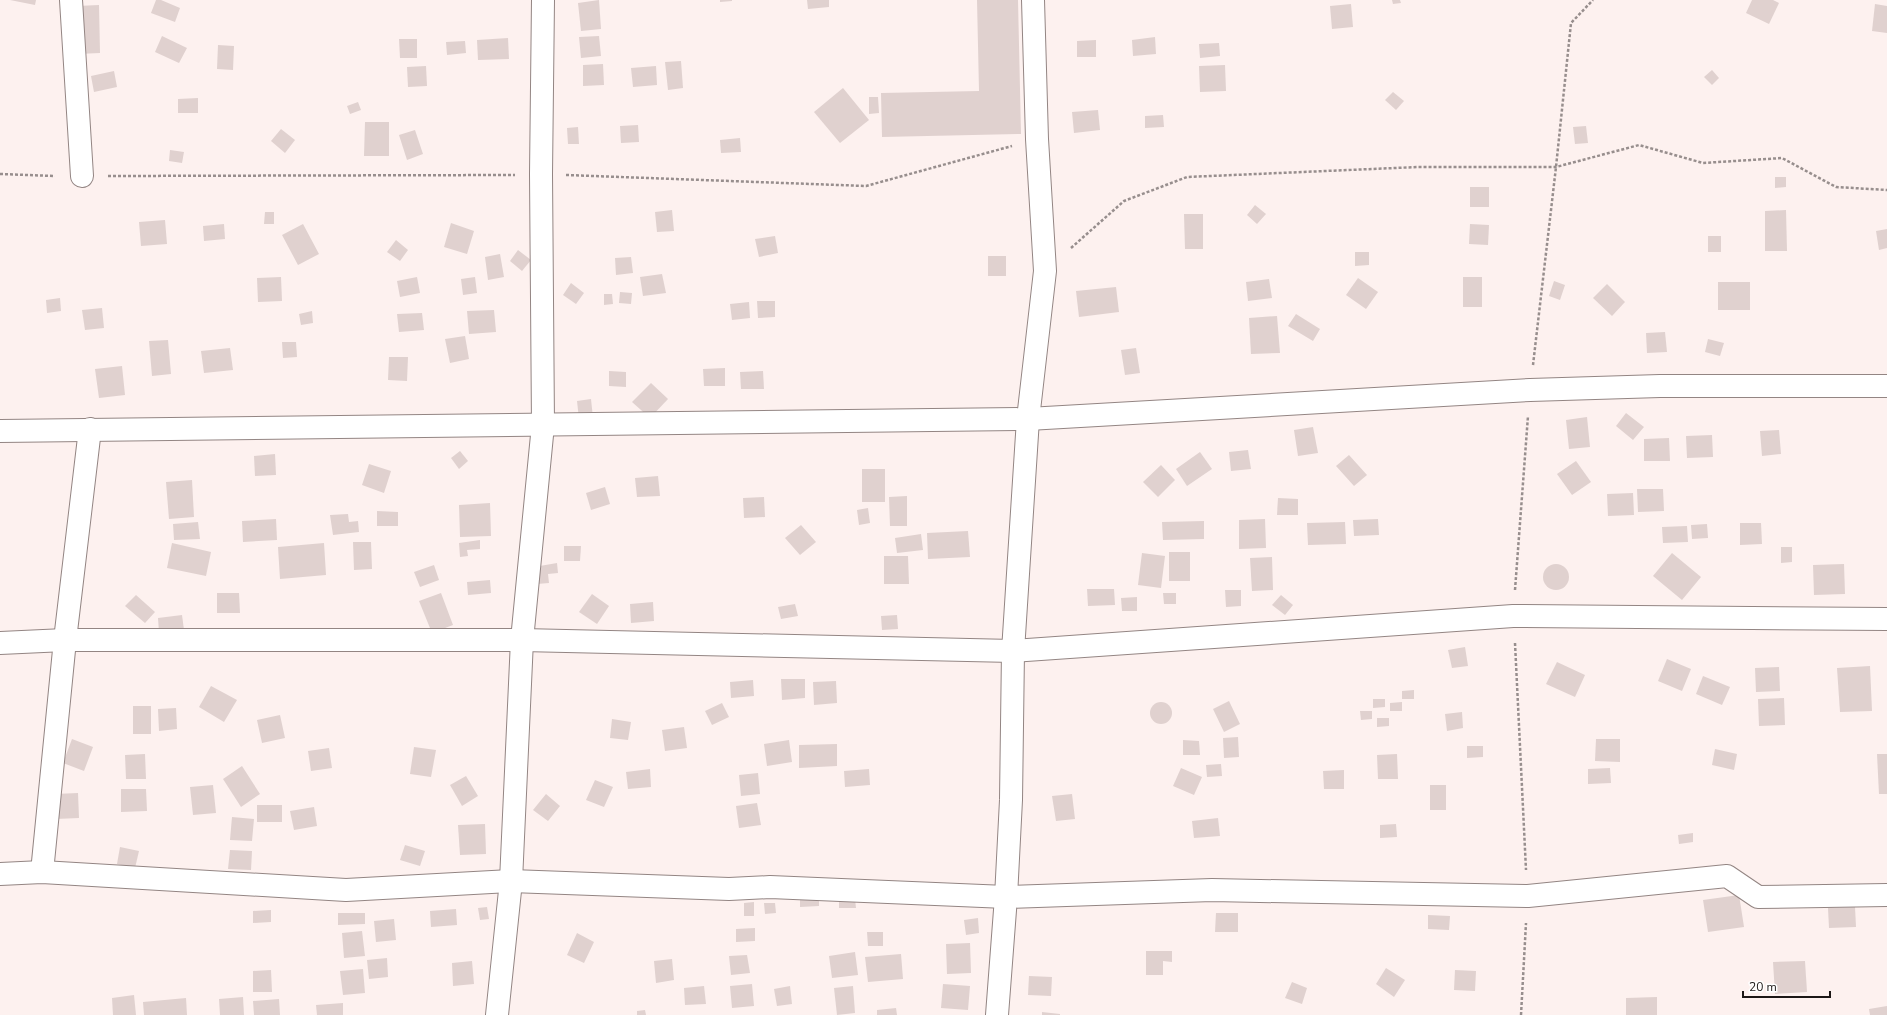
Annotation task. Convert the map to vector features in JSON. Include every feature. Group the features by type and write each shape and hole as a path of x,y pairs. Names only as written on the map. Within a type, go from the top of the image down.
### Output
{"street":[{"path":"71,0 82,176"},
{"path":"497,1015 511,881 522,640 543,425 541,174 543,0"},
{"path":"997,1015 1006,897 1011,800 1013,651 1028,419 1045,271 1037,139 1033,0"},
{"path":"0,430 1028,419 1530,390 1660,386 1887,386"},
{"path":"42,872 64,640 90,430"},
{"path":"0,643 64,640 522,640 1013,651 1513,616 1887,619"},
{"path":"0,874 42,872 346,890 511,881 729,889 770,886 1006,897 1212,890 1528,896 1726,876 1758,897 1887,895"}],"path":[{"path":"1520,1015 1528,896 1513,616 1530,390 1571,23 1592,0"},
{"path":"1045,271 1124,201 1187,177 1418,167 1556,167 1639,145 1703,162 1782,158 1836,187 1887,190"}],"building":[{"path":"10,0 36,0 35,5"},
{"path":"156,0 161,0 180,8 175,22 151,13"},
{"path":"599,0 601,29 581,31 578,3"},
{"path":"720,0 732,0 732,1 720,2"},
{"path":"807,0 829,0 829,7 808,9"},
{"path":"977,0 1018,0 1021,134 882,137 881,93 979,91"},
{"path":"1392,0 1400,0 1401,3 1393,4"},
{"path":"1752,0 1773,0 1779,3 1769,24 1746,13"},
{"path":"1351,4 1353,27 1332,29 1330,6"},
{"path":"1875,4 1887,6 1887,33 1872,31"},
{"path":"99,5 100,53 78,54 77,6"},
{"path":"162,36 187,48 179,63 155,52"},
{"path":"599,36 601,56 581,58 579,37"},
{"path":"1155,37 1156,54 1133,56 1132,40"},
{"path":"508,38 509,59 478,60 477,40"},
{"path":"399,39 417,39 417,58 400,58"},
{"path":"1096,40 1096,57 1077,57 1077,41"},
{"path":"465,41 466,53 447,55 446,42"},
{"path":"1219,43 1220,56 1200,58 1199,44"},
{"path":"218,45 234,46 233,70 217,69"},
{"path":"681,61 683,88 668,90 665,62"},
{"path":"603,64 604,85 583,86 583,65"},
{"path":"1225,65 1226,91 1200,92 1199,66"},
{"path":"426,66 427,86 408,87 407,67"},
{"path":"656,66 657,85 633,87 631,68"},
{"path":"1712,70 1719,78 1712,85 1704,77"},
{"path":"114,71 117,87 94,92 91,76"},
{"path":"843,88 869,120 840,143 814,112"},
{"path":"1393,92 1404,101 1396,110 1385,100"},
{"path":"869,97 878,97 879,113 869,114"},
{"path":"198,98 198,113 178,113 178,99"},
{"path":"358,102 361,110 350,114 347,106"},
{"path":"1098,110 1100,130 1074,133 1072,112"},
{"path":"1163,115 1164,127 1145,128 1145,116"},
{"path":"365,122 389,122 389,156 364,156"},
{"path":"638,125 639,142 621,143 620,126"},
{"path":"1586,126 1588,143 1575,144 1573,127"},
{"path":"578,127 579,144 568,144 567,128"},
{"path":"281,129 295,140 285,153 271,141"},
{"path":"415,130 423,154 407,160 399,135"},
{"path":"740,138 741,152 721,153 720,140"},
{"path":"170,150 184,152 182,163 169,161"},
{"path":"1775,177 1786,177 1786,187 1775,188"},
{"path":"1470,187 1489,187 1489,207 1470,207"},
{"path":"1255,205 1266,214 1257,224 1247,215"},
{"path":"672,210 674,231 657,232 655,212"},
{"path":"1786,210 1787,251 1765,251 1765,211"},
{"path":"265,212 274,212 274,224 264,224"},
{"path":"1184,214 1203,214 1203,249 1185,249"},
{"path":"165,220 167,244 141,246 139,222"},
{"path":"451,223 474,231 467,254 444,247"},
{"path":"224,224 225,239 204,241 203,226"},
{"path":"303,224 319,254 298,265 282,235"},
{"path":"1470,224 1489,225 1488,245 1469,244"},
{"path":"1887,229 1887,248 1879,250 1876,231"},
{"path":"775,236 778,253 759,257 755,239"},
{"path":"1708,236 1721,236 1721,252 1708,252"},
{"path":"396,240 408,250 400,261 387,252"},
{"path":"518,250 531,260 522,271 510,261"},
{"path":"1355,252 1369,252 1369,265 1355,266"},
{"path":"500,254 504,277 488,280 485,257"},
{"path":"988,256 1006,256 1006,276 988,276"},
{"path":"631,257 633,273 616,275 615,258"},
{"path":"662,274 666,293 643,296 640,277"},
{"path":"281,277 282,301 258,302 257,278"},
{"path":"417,277 420,293 400,297 397,281"},
{"path":"475,277 477,293 463,295 461,279"},
{"path":"1463,277 1482,277 1482,307 1463,307"},
{"path":"1358,278 1378,292 1366,309 1346,295"},
{"path":"1269,279 1272,298 1248,301 1246,282"},
{"path":"1554,281 1565,285 1560,300 1549,296"},
{"path":"1718,282 1750,282 1750,310 1718,310"},
{"path":"571,283 584,293 576,304 563,295"},
{"path":"1607,284 1625,302 1612,316 1593,298"},
{"path":"1116,287 1119,312 1079,317 1076,291"},
{"path":"620,292 632,293 631,304 619,303"},
{"path":"604,294 612,294 613,304 604,305"},
{"path":"60,298 61,311 47,313 46,300"},
{"path":"757,301 775,301 775,317 758,318"},
{"path":"749,302 750,318 732,320 730,304"},
{"path":"102,308 104,328 85,330 82,310"},
{"path":"494,310 496,332 469,334 467,311"},
{"path":"312,311 313,323 301,325 299,314"},
{"path":"422,313 424,330 399,332 397,314"},
{"path":"1296,314 1320,329 1313,341 1288,326"},
{"path":"1277,316 1280,353 1251,354 1249,318"},
{"path":"1665,332 1667,352 1647,353 1646,333"},
{"path":"465,336 469,359 450,363 445,339"},
{"path":"1708,339 1724,343 1720,356 1705,352"},
{"path":"168,340 171,374 152,376 149,341"},
{"path":"282,342 296,342 297,357 283,358"},
{"path":"230,348 233,370 204,373 201,351"},
{"path":"1136,348 1140,373 1125,375 1121,350"},
{"path":"389,357 408,357 407,381 388,380"},
{"path":"122,366 125,395 99,398 95,369"},
{"path":"725,368 725,386 704,386 703,369"},
{"path":"609,371 626,372 626,387 609,386"},
{"path":"763,371 764,389 741,389 740,372"},
{"path":"651,383 668,399 650,418 632,402"},
{"path":"591,399 593,418 579,419 577,401"},
{"path":"1626,413 1644,427 1633,440 1616,426"},
{"path":"1587,417 1590,447 1569,449 1566,420"},
{"path":"1313,427 1318,453 1298,456 1294,430"},
{"path":"1779,430 1781,454 1762,456 1760,431"},
{"path":"1712,435 1713,457 1687,458 1686,436"},
{"path":"1669,438 1670,461 1644,461 1644,439"},
{"path":"1248,450 1251,469 1231,471 1229,452"},
{"path":"460,451 468,461 459,469 451,458"},
{"path":"1200,452 1212,469 1187,486 1176,469"},
{"path":"275,454 276,475 255,476 254,456"},
{"path":"1349,455 1367,475 1354,486 1336,466"},
{"path":"1576,461 1591,482 1572,495 1557,474"},
{"path":"369,464 391,471 384,493 362,485"},
{"path":"1161,465 1175,480 1158,497 1143,482"},
{"path":"862,469 885,469 885,502 862,502"},
{"path":"658,476 660,496 637,497 635,478"},
{"path":"192,480 194,517 169,519 166,482"},
{"path":"605,487 610,504 591,510 586,493"},
{"path":"1637,489 1663,489 1664,511 1638,512"},
{"path":"1633,493 1634,515 1608,516 1607,494"},
{"path":"907,496 907,526 890,526 889,497"},
{"path":"764,497 765,517 744,518 743,498"},
{"path":"1278,498 1298,499 1298,515 1277,515"},
{"path":"490,503 491,536 460,537 459,505"},
{"path":"868,508 870,523 859,525 857,510"},
{"path":"377,511 398,512 398,526 377,526"},
{"path":"348,514 349,522 358,521 359,532 333,535 330,515"},
{"path":"276,519 277,540 243,542 242,521"},
{"path":"1265,519 1266,548 1239,549 1239,520"},
{"path":"1378,519 1379,535 1354,536 1353,520"},
{"path":"1204,521 1204,539 1163,540 1162,522"},
{"path":"198,522 200,539 174,540 173,524"},
{"path":"1345,522 1346,544 1308,545 1307,523"},
{"path":"1740,523 1761,523 1762,544 1740,545"},
{"path":"1707,524 1708,538 1692,539 1691,525"},
{"path":"801,525 816,542 800,555 785,538"},
{"path":"1687,526 1688,542 1663,543 1662,527"},
{"path":"968,531 970,557 928,559 927,533"},
{"path":"921,534 923,550 897,553 895,538"},
{"path":"480,540 480,549 467,550 468,556 460,557 459,543"},
{"path":"353,542 371,542 372,569 354,570"},
{"path":"172,543 211,552 206,576 167,568"},
{"path":"324,543 326,575 280,579 278,547"},
{"path":"564,546 581,546 580,561 564,561"},
{"path":"1781,547 1792,547 1792,562 1781,563"},
{"path":"1169,552 1190,552 1190,581 1169,581"},
{"path":"1142,553 1165,556 1161,588 1138,585"},
{"path":"1672,553 1701,577 1682,600 1653,576"},
{"path":"884,556 908,556 909,584 884,584"},
{"path":"1272,557 1273,590 1252,591 1250,558"},
{"path":"557,563 558,573 548,574 549,583 537,584 534,567"},
{"path":"1556,564 1565,568 1569,577 1565,586 1556,590 1547,586 1543,577 1547,568"},
{"path":"1844,564 1845,594 1814,595 1813,565"},
{"path":"434,565 439,580 420,587 414,572"},
{"path":"490,580 491,593 468,595 467,582"},
{"path":"1087,589 1114,589 1115,605 1088,606"},
{"path":"1225,590 1241,590 1241,606 1226,607"},
{"path":"217,593 239,593 240,613 217,613"},
{"path":"441,593 453,625 432,633 419,601"},
{"path":"1163,593 1176,593 1176,604 1164,604"},
{"path":"592,594 609,606 597,624 579,612"},
{"path":"136,595 155,612 145,623 125,606"},
{"path":"1281,595 1293,605 1285,615 1272,605"},
{"path":"1137,597 1137,611 1122,611 1121,598"},
{"path":"653,602 654,621 631,623 630,604"},
{"path":"795,604 798,616 781,619 778,607"},
{"path":"182,615 184,630 159,632 158,618"},
{"path":"897,615 898,629 882,630 881,616"},
{"path":"1465,647 1468,666 1452,668 1448,650"},
{"path":"1667,659 1691,669 1682,691 1658,681"},
{"path":"1557,662 1585,675 1575,697 1546,684"},
{"path":"1870,666 1872,711 1840,712 1837,668"},
{"path":"1779,667 1780,691 1756,692 1755,668"},
{"path":"1703,676 1730,687 1722,705 1696,694"},
{"path":"781,679 805,679 805,698 782,700"},
{"path":"753,680 754,696 731,698 730,682"},
{"path":"836,681 837,703 814,705 813,682"},
{"path":"211,686 237,700 224,722 199,707"},
{"path":"1414,690 1414,699 1402,699 1402,691"},
{"path":"1784,698 1785,725 1759,726 1758,699"},
{"path":"1373,699 1385,699 1385,707 1373,708"},
{"path":"1229,701 1240,724 1224,732 1213,709"},
{"path":"1161,702 1169,705 1172,713 1169,721 1161,724 1153,721 1150,713 1153,705"},
{"path":"1402,702 1402,711 1390,711 1390,703"},
{"path":"722,703 729,717 712,725 705,711"},
{"path":"133,706 151,706 151,734 133,734"},
{"path":"176,708 177,729 159,731 158,709"},
{"path":"1360,711 1372,711 1372,719 1361,720"},
{"path":"1462,712 1463,728 1447,731 1445,714"},
{"path":"280,715 285,738 262,743 257,720"},
{"path":"1377,718 1389,718 1389,726 1377,727"},
{"path":"612,719 631,722 628,740 610,738"},
{"path":"684,727 687,748 665,751 662,730"},
{"path":"1238,737 1239,757 1224,758 1223,738"},
{"path":"72,739 93,747 84,771 63,763"},
{"path":"1596,739 1620,739 1620,762 1595,761"},
{"path":"789,740 792,762 767,766 764,744"},
{"path":"1183,740 1199,741 1200,755 1183,755"},
{"path":"837,744 837,766 799,768 799,745"},
{"path":"1467,746 1483,746 1483,757 1467,758"},
{"path":"414,747 436,750 431,777 410,774"},
{"path":"329,748 332,768 311,771 308,751"},
{"path":"1715,749 1737,754 1734,770 1712,765"},
{"path":"145,754 146,779 126,779 125,755"},
{"path":"1397,754 1398,779 1378,779 1377,755"},
{"path":"1877,754 1887,754 1887,794 1879,794"},
{"path":"1221,764 1222,776 1207,777 1206,765"},
{"path":"242,766 260,794 241,807 223,779"},
{"path":"1181,768 1202,777 1194,795 1173,786"},
{"path":"1610,768 1611,783 1588,784 1588,769"},
{"path":"650,769 651,787 628,789 626,772"},
{"path":"869,769 870,785 845,787 844,771"},
{"path":"1344,770 1344,789 1324,789 1323,771"},
{"path":"758,773 760,794 741,796 739,775"},
{"path":"466,776 478,796 462,806 450,785"},
{"path":"595,780 613,787 604,807 586,800"},
{"path":"213,785 216,813 193,815 190,787"},
{"path":"1430,785 1446,785 1446,810 1430,810"},
{"path":"121,789 146,789 147,811 121,812"},
{"path":"78,793 79,818 56,819 55,794"},
{"path":"546,794 560,806 548,821 533,810"},
{"path":"1072,794 1075,819 1056,821 1052,796"},
{"path":"757,803 761,825 739,828 736,806"},
{"path":"257,805 282,805 282,822 257,822"},
{"path":"314,807 317,826 294,830 290,811"},
{"path":"232,817 254,819 252,841 230,840"},
{"path":"1218,818 1220,836 1194,838 1192,821"},
{"path":"485,824 486,854 460,855 458,825"},
{"path":"1396,824 1397,837 1380,838 1380,825"},
{"path":"1693,833 1693,842 1679,844 1678,835"},
{"path":"405,845 425,851 420,866 400,860"},
{"path":"120,847 139,851 135,868 117,864"},
{"path":"230,850 252,851 251,870 228,869"},
{"path":"1739,895 1744,927 1708,932 1703,900"},
{"path":"819,898 819,906 800,907 800,899"},
{"path":"839,899 855,899 856,908 839,908"},
{"path":"754,902 754,916 744,916 744,903"},
{"path":"764,903 775,903 776,913 765,914"},
{"path":"487,907 489,919 480,920 478,908"},
{"path":"1855,907 1856,927 1829,928 1828,908"},
{"path":"456,909 457,925 431,927 430,911"},
{"path":"271,910 271,922 253,923 253,911"},
{"path":"338,913 365,913 365,924 338,925"},
{"path":"1216,913 1238,913 1238,932 1215,932"},
{"path":"1428,915 1450,916 1449,930 1428,929"},
{"path":"978,918 979,933 966,935 964,920"},
{"path":"394,919 396,940 376,942 374,921"},
{"path":"755,928 755,941 736,942 736,929"},
{"path":"362,931 365,956 344,958 342,933"},
{"path":"867,932 883,932 883,946 868,946"},
{"path":"577,933 594,942 584,963 567,955"},
{"path":"970,943 971,973 947,974 946,944"},
{"path":"1146,951 1172,951 1172,962 1163,961 1163,975 1146,975"},
{"path":"855,952 858,975 832,978 829,956"},
{"path":"901,954 903,979 868,982 865,957"},
{"path":"747,955 750,973 731,975 729,956"},
{"path":"387,958 388,977 369,979 367,960"},
{"path":"672,959 674,980 656,983 654,961"},
{"path":"472,961 474,984 453,986 452,963"},
{"path":"1805,961 1807,992 1775,994 1773,962"},
{"path":"1386,968 1405,980 1394,997 1376,984"},
{"path":"363,969 365,993 343,995 340,971"},
{"path":"271,970 272,992 253,992 253,971"},
{"path":"1455,970 1476,971 1475,991 1454,990"},
{"path":"1029,976 1052,977 1051,996 1028,995"},
{"path":"1292,982 1307,988 1302,1004 1285,998"},
{"path":"752,984 754,1006 732,1008 730,986"},
{"path":"943,984 970,986 968,1010 941,1008"},
{"path":"704,986 706,1004 685,1005 684,988"},
{"path":"790,986 792,1004 777,1006 774,989"},
{"path":"853,986 855,1013 837,1015 834,988"},
{"path":"134,995 136,1015 113,1015 112,998"},
{"path":"243,997 244,1015 220,1015 219,999"},
{"path":"1657,997 1657,1015 1626,1015 1626,998"},
{"path":"186,998 187,1015 144,1015 143,1002"},
{"path":"279,999 280,1015 254,1015 253,1001"},
{"path":"343,1003 343,1015 317,1015 316,1005"},
{"path":"1887,1006 1887,1015 1870,1015 1869,1009"},
{"path":"896,1008 897,1015 877,1015 877,1010"},
{"path":"645,1010 646,1015 637,1015 637,1011"},
{"path":"1042,1012 1060,1014 1060,1015 1042,1015"}]}
